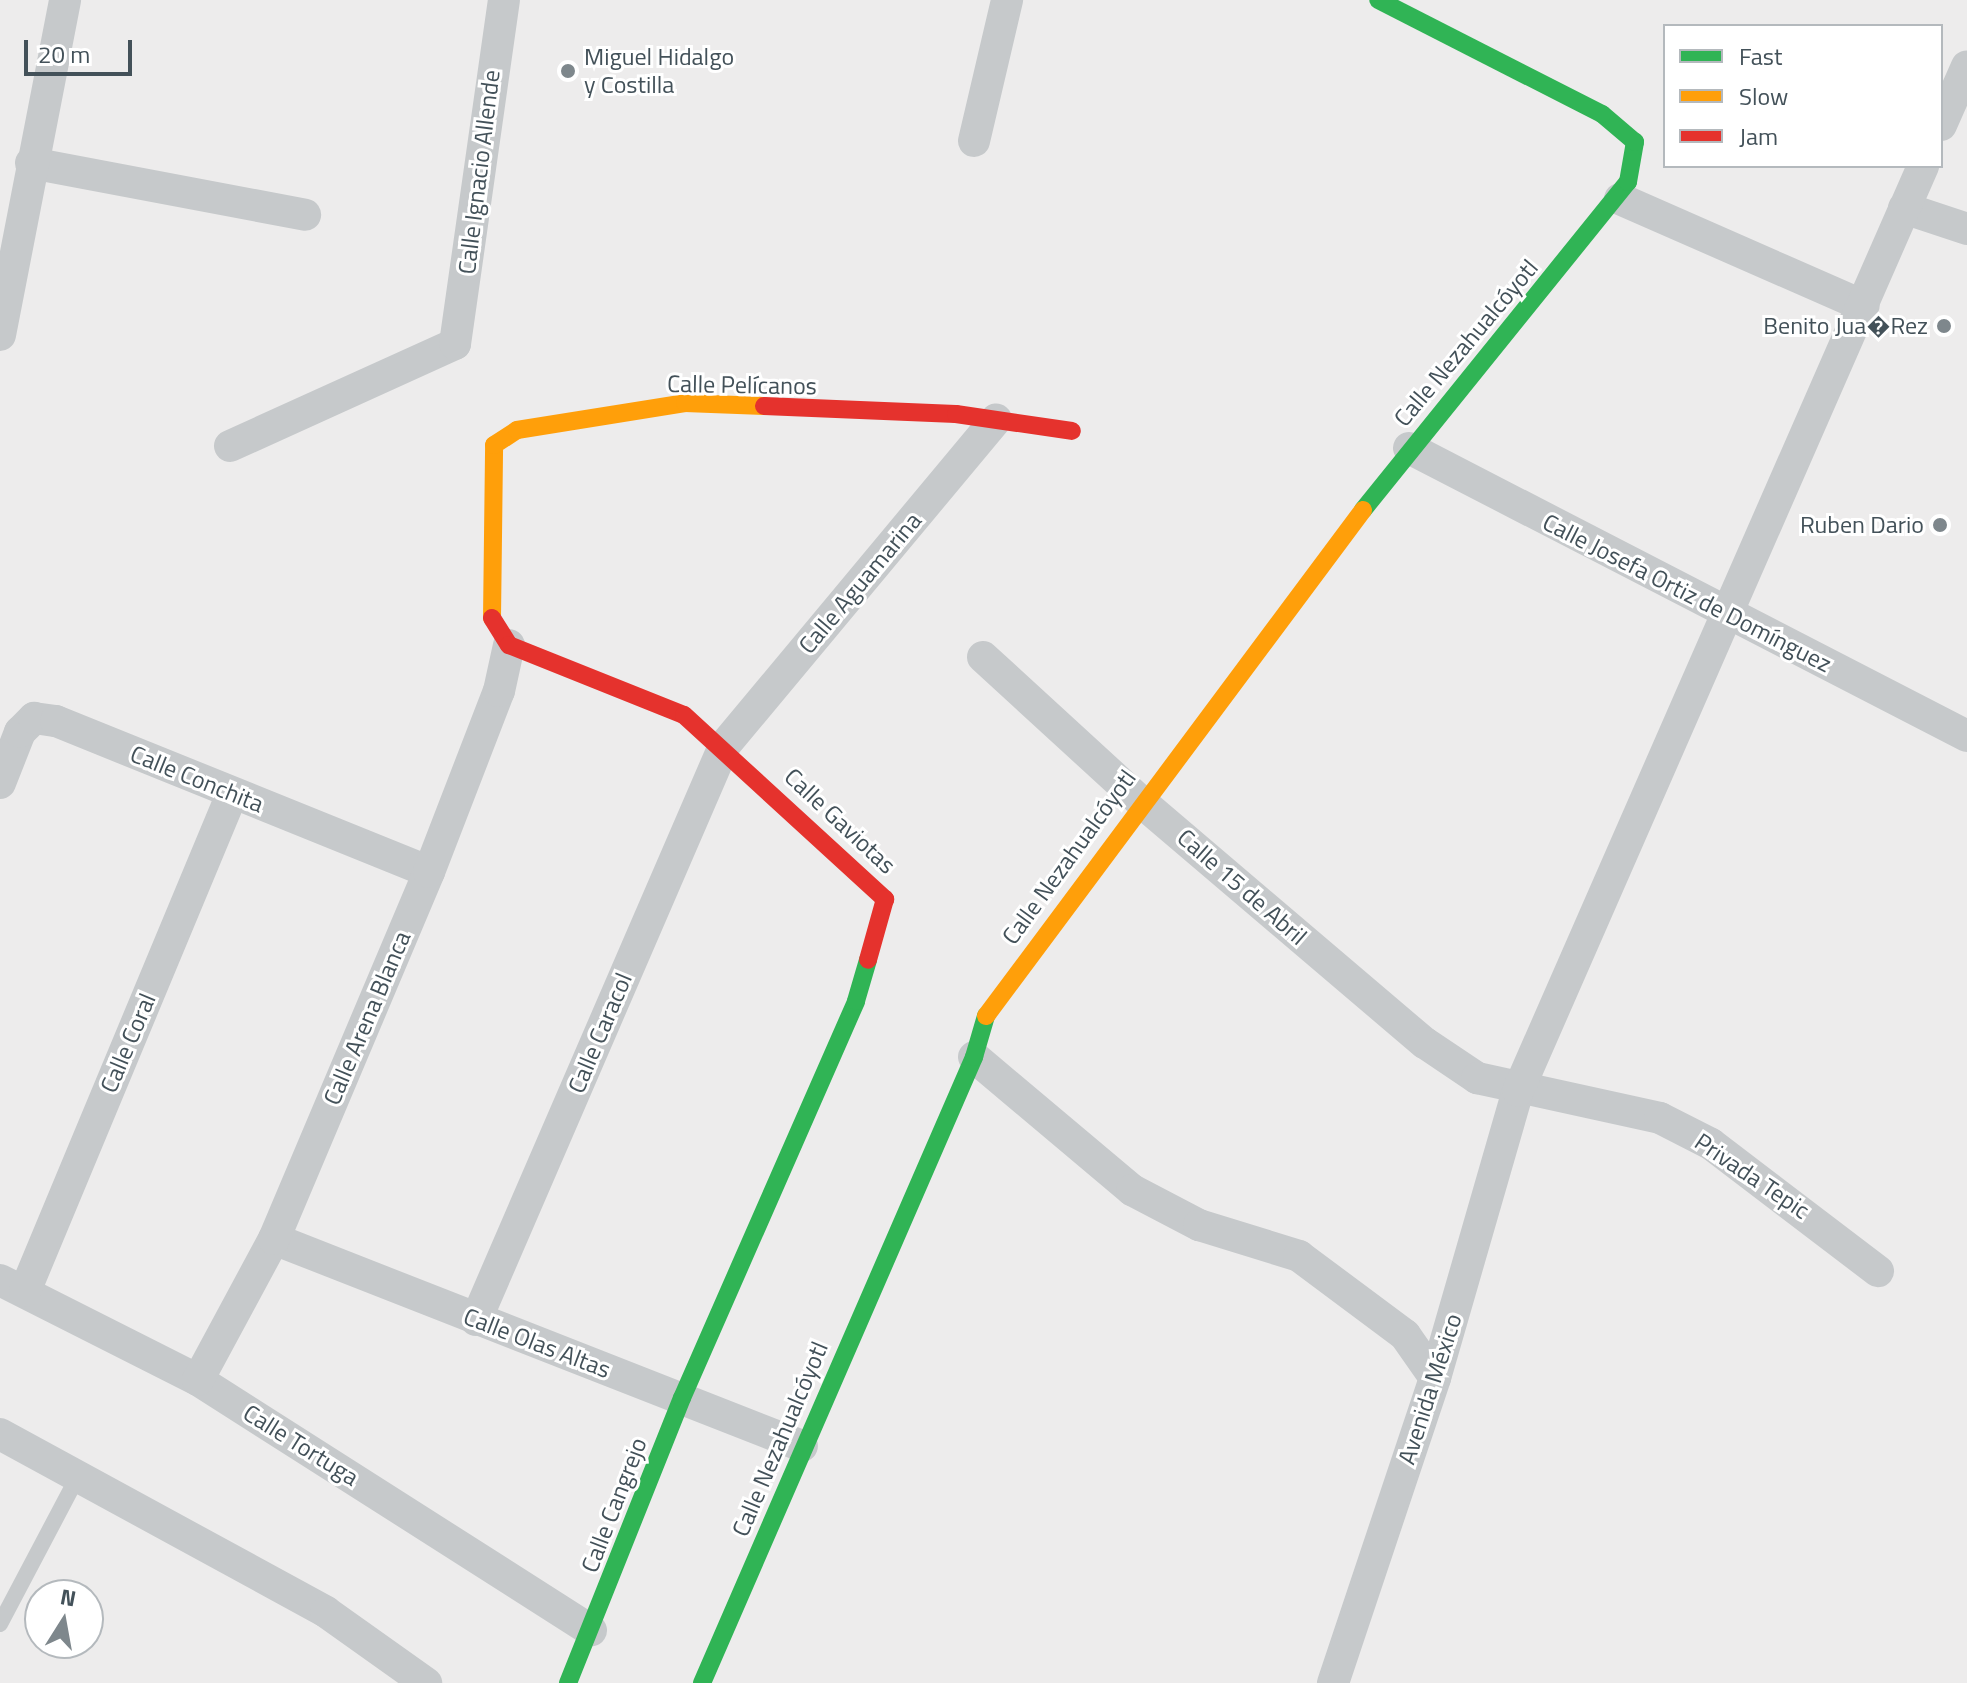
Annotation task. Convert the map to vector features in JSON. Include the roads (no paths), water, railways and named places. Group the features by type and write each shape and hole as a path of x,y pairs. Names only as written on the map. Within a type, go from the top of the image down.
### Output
{"street":[{"path":"0,335 65,0"},
{"name":"Calle Ignacio Allende","path":"230,446 455,344 504,0"},
{"path":"974,141 1007,0"},
{"name":"Calle Nezahualcóyotl","path":"702,1683 802,1446 974,1057 989,1006 1139,800 1409,448 1620,199 1637,156 1635,142 1602,114 1378,0"},
{"path":"1943,120 1967,66"},
{"path":"31,163 305,215"},
{"path":"1922,168 1904,208 1967,229"},
{"path":"1620,199 1864,306"},
{"name":"Avenida México","path":"1333,1683 1435,1378 1518,1091 1731,615 1904,208"},
{"name":"Calle Pelícanos","path":"509,645 492,621 489,475 494,445 517,430 685,403 996,419 1072,431"},
{"name":"Calle Aguamarina","path":"724,746 996,419"},
{"name":"Calle Josefa Ortiz de Domínguez","path":"1409,448 1967,736"},
{"name":"Calle Gaviotas","path":"509,645 684,715 724,746 882,890 886,912 856,1001 682,1398"},
{"name":"Calle Arena Blanca","path":"198,1380 274,1239 429,872 499,691 509,645"},
{"name":"Calle 15 de Abril","path":"983,657 1139,800 1425,1043 1477,1078 1518,1091"},
{"name":"Calle Conchita","path":"0,783 20,732 34,718 429,872"},
{"name":"Calle Caracol","path":"476,1320 724,746"},
{"name":"Calle Coral","path":"12,1286 232,794"},
{"path":"974,1057 1144,1197 1199,1225 1299,1256 1405,1335 1435,1378"},
{"name":"Privada Tepic","path":"1518,1091 1660,1118 1711,1144 1878,1271"},
{"name":"Calle Olas Altas","path":"274,1239 802,1446"},
{"name":"Calle Tortuga","path":"12,1286 198,1380 591,1630"},
{"name":"Calle Cangrejo","path":"568,1683 682,1398"},
{"path":"0,1434 79,1474 326,1612 426,1683"}],"lane":[{"path":"0,1624 79,1474"}],"place":[{"name":"Miguel Hidalgo y Costilla","path":"568,71"},
{"name":"Benito Jua�Rez","path":"1944,326"},
{"name":"Ruben Dario","path":"1940,525"}]}
